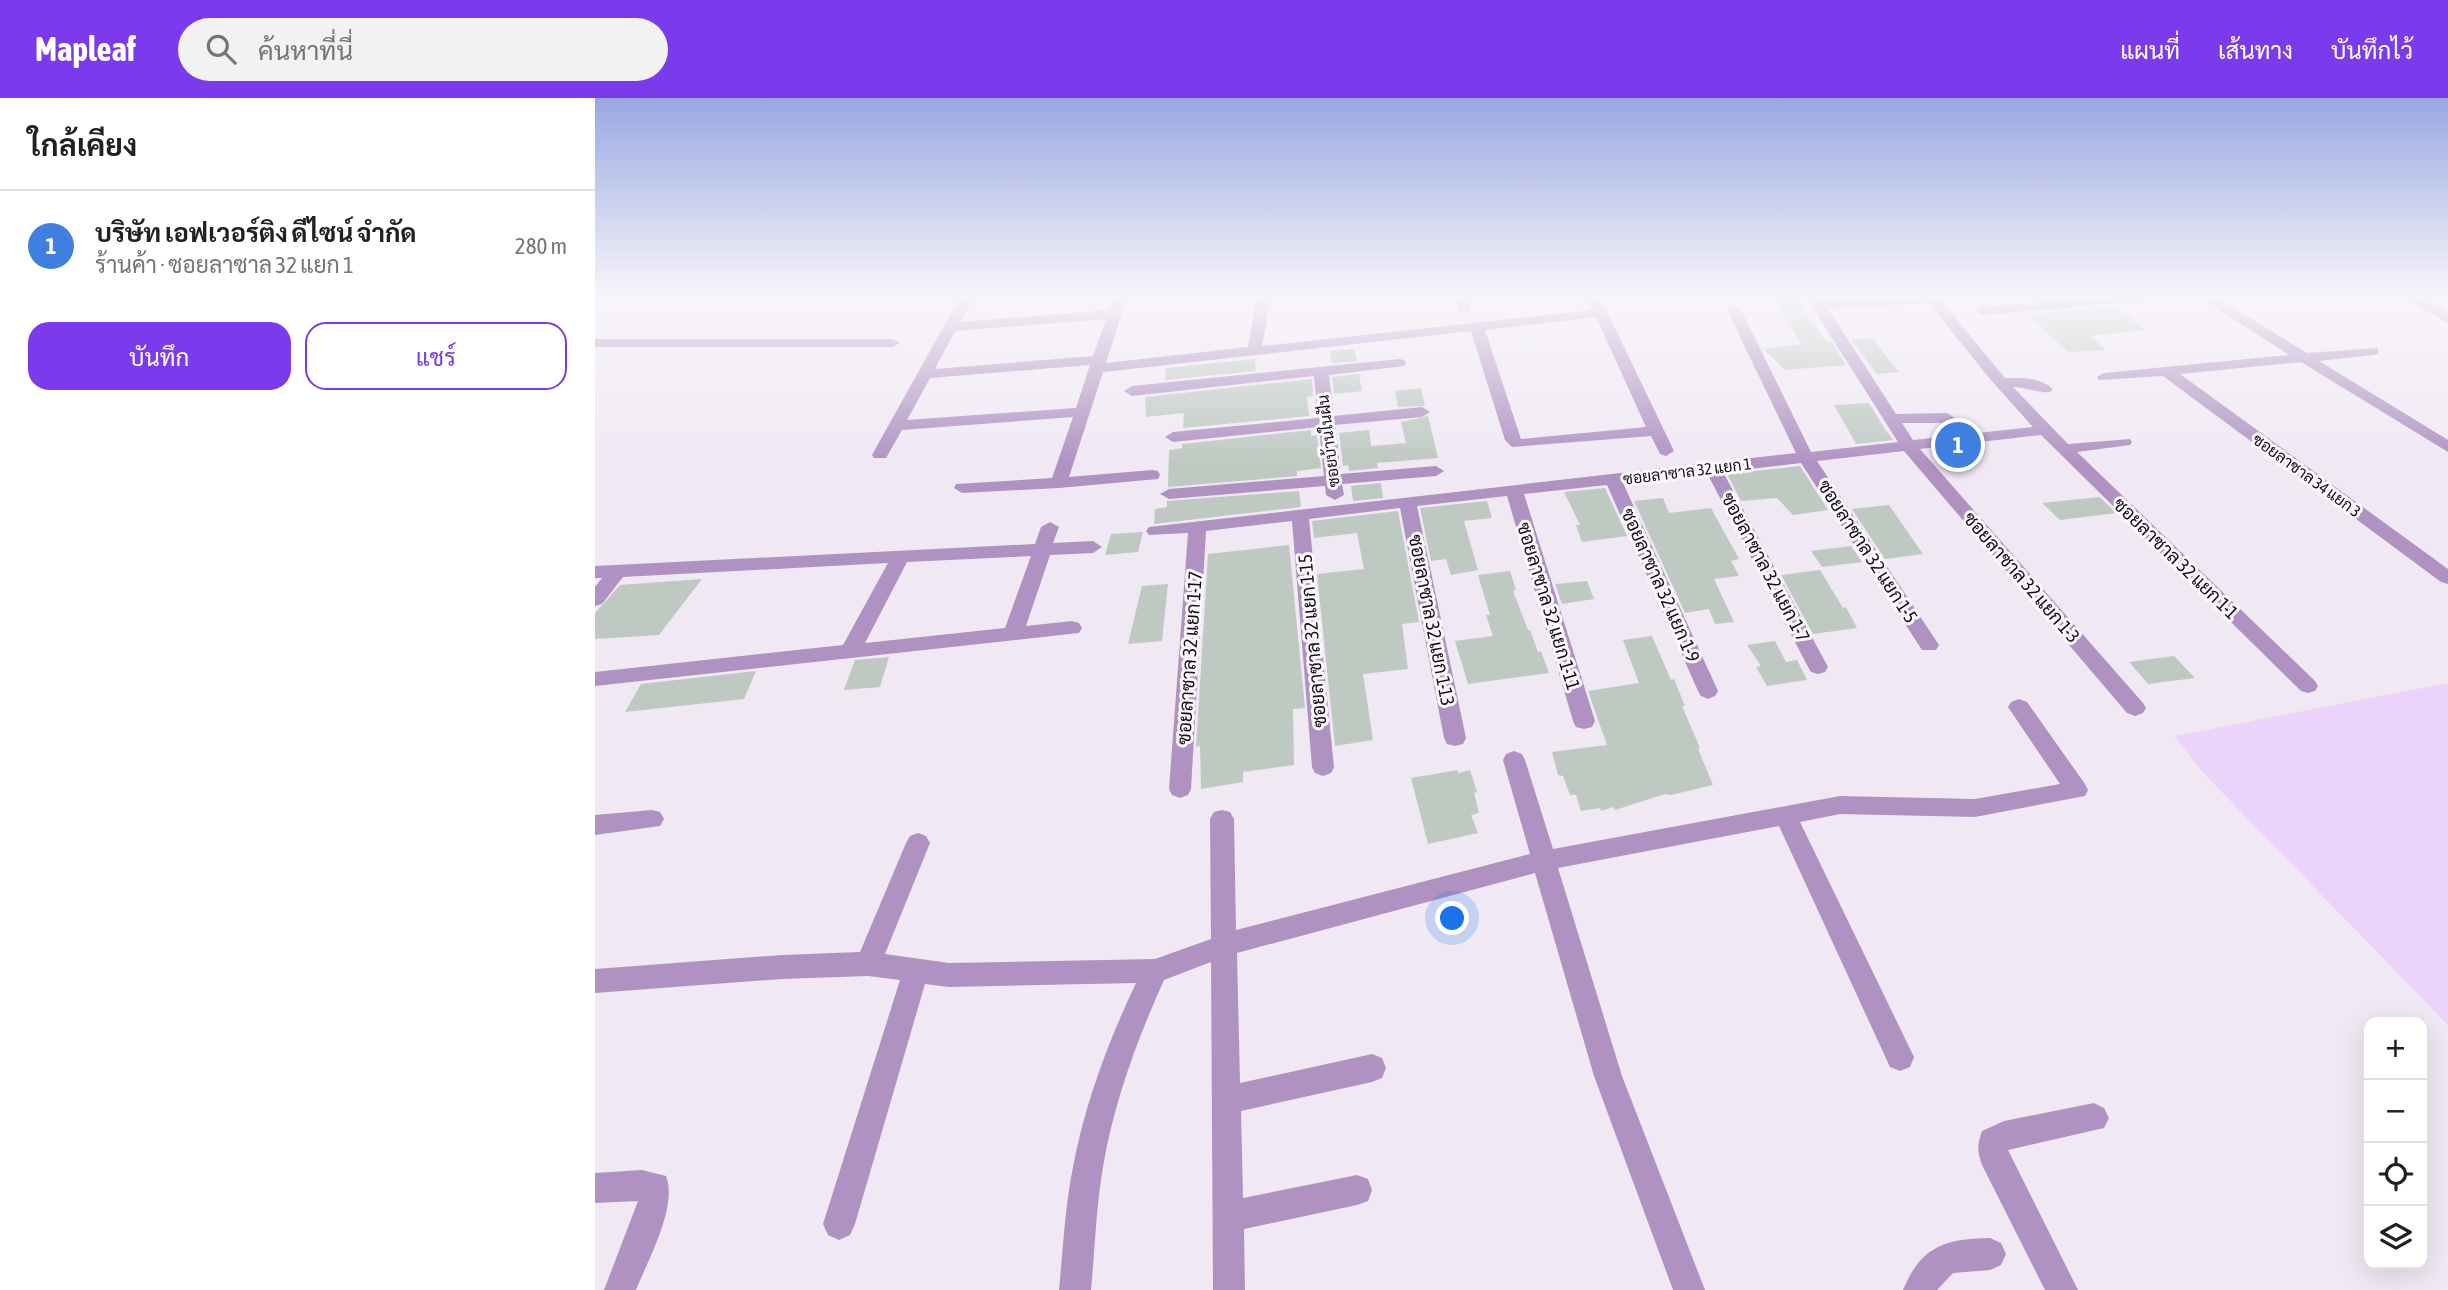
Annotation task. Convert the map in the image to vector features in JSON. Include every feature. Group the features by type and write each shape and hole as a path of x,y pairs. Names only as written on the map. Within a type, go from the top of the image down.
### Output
{"street":[{"path":"880,455 936,353"},
{"path":"1059,483 1102,353"},
{"path":"924,374 1233,353"},
{"path":"1485,353 1513,440 1518,444 1656,431"},
{"path":"1618,353 1666,451"},
{"name":"ซอยลาซาล 32 แยก 1-5","path":"1755,353 1806,457 1929,645"},
{"name":"ซอยลาซาล 32 แยก 1-3","path":"1848,353 1908,445 2135,708"},
{"path":"1977,353 2045,429"},
{"path":"2296,353 2448,447"},
{"path":"2104,377 2357,353"},
{"path":"1132,391 1399,363"},
{"name":"ซอยลาซาล 34 แยก 3","path":"2166,371 2448,578"},
{"name":"ซอยบ้านในฝัน","path":"1321,372 1337,511"},
{"path":"2001,382 2032,383 2045,389"},
{"path":"896,426 1082,412"},
{"path":"1173,437 1422,412"},
{"path":"1891,419 1947,418"},
{"name":"ซอยลาซาล 32 แยก 1","path":"1155,531 2045,429"},
{"name":"ซอยลาซาล 32 แยก 1-1","path":"2045,429 2308,687"},
{"path":"2064,449 2124,442"},
{"name":"ซอยลาซาล 32 แยก 1-7","path":"1713,468 1818,667"},
{"path":"1169,494 1436,471"},
{"path":"962,488 1152,475"},
{"name":"ซอยลาซาล 32 แยก 1-9","path":"1613,479 1708,691"},
{"name":"ซอยลาซาล 32 แยก 1-11","path":"1514,491 1584,721"},
{"name":"ซอยลาซาล 32 แยก 1-13","path":"1408,503 1455,738"},
{"name":"ซอยลาซาล 32 แยก 1-15","path":"1300,515 1323,767"},
{"name":"ซอยลาซาล 32 แยก 1-17","path":"1181,789 1197,526"},
{"path":"1013,635 1050,527"},
{"path":"595,572 1093,547"},
{"path":"850,652 901,555"},
{"path":"595,600 617,571"},
{"path":"595,679 1072,628"},
{"path":"595,981 782,967 868,964 949,975 1156,971 1252,936 1543,861 1785,814 1858,803 1975,808 2077,790 2018,707"},
{"path":"1514,760 1619,1111 1689,1290"},
{"path":"1785,814 1900,1057"},
{"path":"595,825 652,819"},
{"path":"1222,819 1229,1290"},
{"path":"868,964 918,843"},
{"path":"839,1224 916,971"},
{"path":"1075,1290 1093,1142 1109,1082 1128,1028 1156,971"},
{"path":"1227,1100 1372,1068"},
{"path":"2061,1290 1993,1154 1993,1142 2004,1136 2094,1118"},
{"path":"595,1188 642,1185 655,1187 652,1209 620,1290"},
{"path":"1228,1217 1357,1190"},
{"path":"1919,1290 1928,1272 1942,1259 1954,1255 1990,1254"}],"shaded area":[{"path":"2448,683 2448,1025 2207,777 2174,736"}],"building":[{"path":"1330,353 1355,353 1357,361 1332,363"},
{"path":"1768,353 1838,353 1846,365 1785,370"},
{"path":"1861,353 1883,353 1899,372 1877,374"},
{"path":"1255,359 1256,371 1165,380 1166,368"},
{"path":"1359,374 1362,391 1334,394 1332,377"},
{"path":"1312,379 1313,396 1307,397 1309,416 1183,428 1184,413 1146,417 1145,397"},
{"path":"1421,388 1425,406 1398,407 1395,391"},
{"path":"1869,403 1893,440 1856,444 1834,405"},
{"path":"1428,416 1438,458 1377,463 1378,468 1349,471 1348,465 1343,466 1339,433 1369,430 1371,446 1406,443 1401,422"},
{"path":"1311,430 1311,436 1317,435 1321,468 1297,471 1297,476 1168,487 1169,450 1182,448 1182,444"},
{"path":"1800,466 1828,510 1793,515 1777,498 1741,501 1727,474"},
{"path":"1381,483 1383,498 1353,501 1351,486"},
{"path":"1605,488 1627,536 1582,542 1576,525 1580,525 1564,492"},
{"path":"1299,491 1301,507 1154,524 1155,509 1167,507 1167,501"},
{"path":"2100,497 2116,513 2060,520 2042,503"},
{"path":"1663,498 1669,513 1711,508 1739,559 1731,561 1739,576 1714,579 1734,622 1715,624 1709,609 1685,613 1634,501"},
{"path":"1487,501 1492,518 1464,521 1478,570 1451,575 1446,559 1431,561 1420,508"},
{"path":"1889,505 1923,554 1885,559 1852,509"},
{"path":"1398,511 1419,622 1402,624 1408,669 1363,674 1373,740 1335,746 1317,574 1364,569 1357,533 1314,538 1312,521"},
{"path":"1143,532 1138,552 1105,555 1111,534"},
{"path":"1289,545 1305,708 1293,709 1294,765 1243,772 1243,782 1201,789 1200,746 1196,747 1208,554"},
{"path":"1851,546 1862,562 1822,567 1811,551"},
{"path":"1820,570 1857,628 1813,634 1781,575"},
{"path":"1510,571 1516,590 1513,591 1549,673 1468,684 1455,641 1493,636 1486,615 1490,615 1478,575"},
{"path":"702,579 659,635 595,639 595,613 620,585"},
{"path":"1587,581 1594,599 1562,604 1555,584"},
{"path":"1168,584 1162,641 1128,644 1142,586"},
{"path":"1652,636 1671,680 1674,679 1713,785 1665,794 1615,810 1613,807 1601,811 1600,808 1581,811 1576,795 1570,795 1563,776 1558,775 1552,752 1607,745 1588,691 1639,683 1623,640"},
{"path":"1775,641 1786,662 1797,660 1807,680 1767,686 1756,667 1761,666 1747,645"},
{"path":"2174,656 2195,678 2148,684 2129,662"},
{"path":"889,657 880,687 844,690 855,660"},
{"path":"756,671 744,699 625,712 641,684"},
{"path":"1458,770 1458,773 1470,770 1477,792 1474,793 1479,813 1471,815 1478,833 1428,844 1411,778"}],"place":[{"name":"บริษัท เอฟเวอร์ติง ดีไซน์ จำกัด","path":"1958,445"}]}
